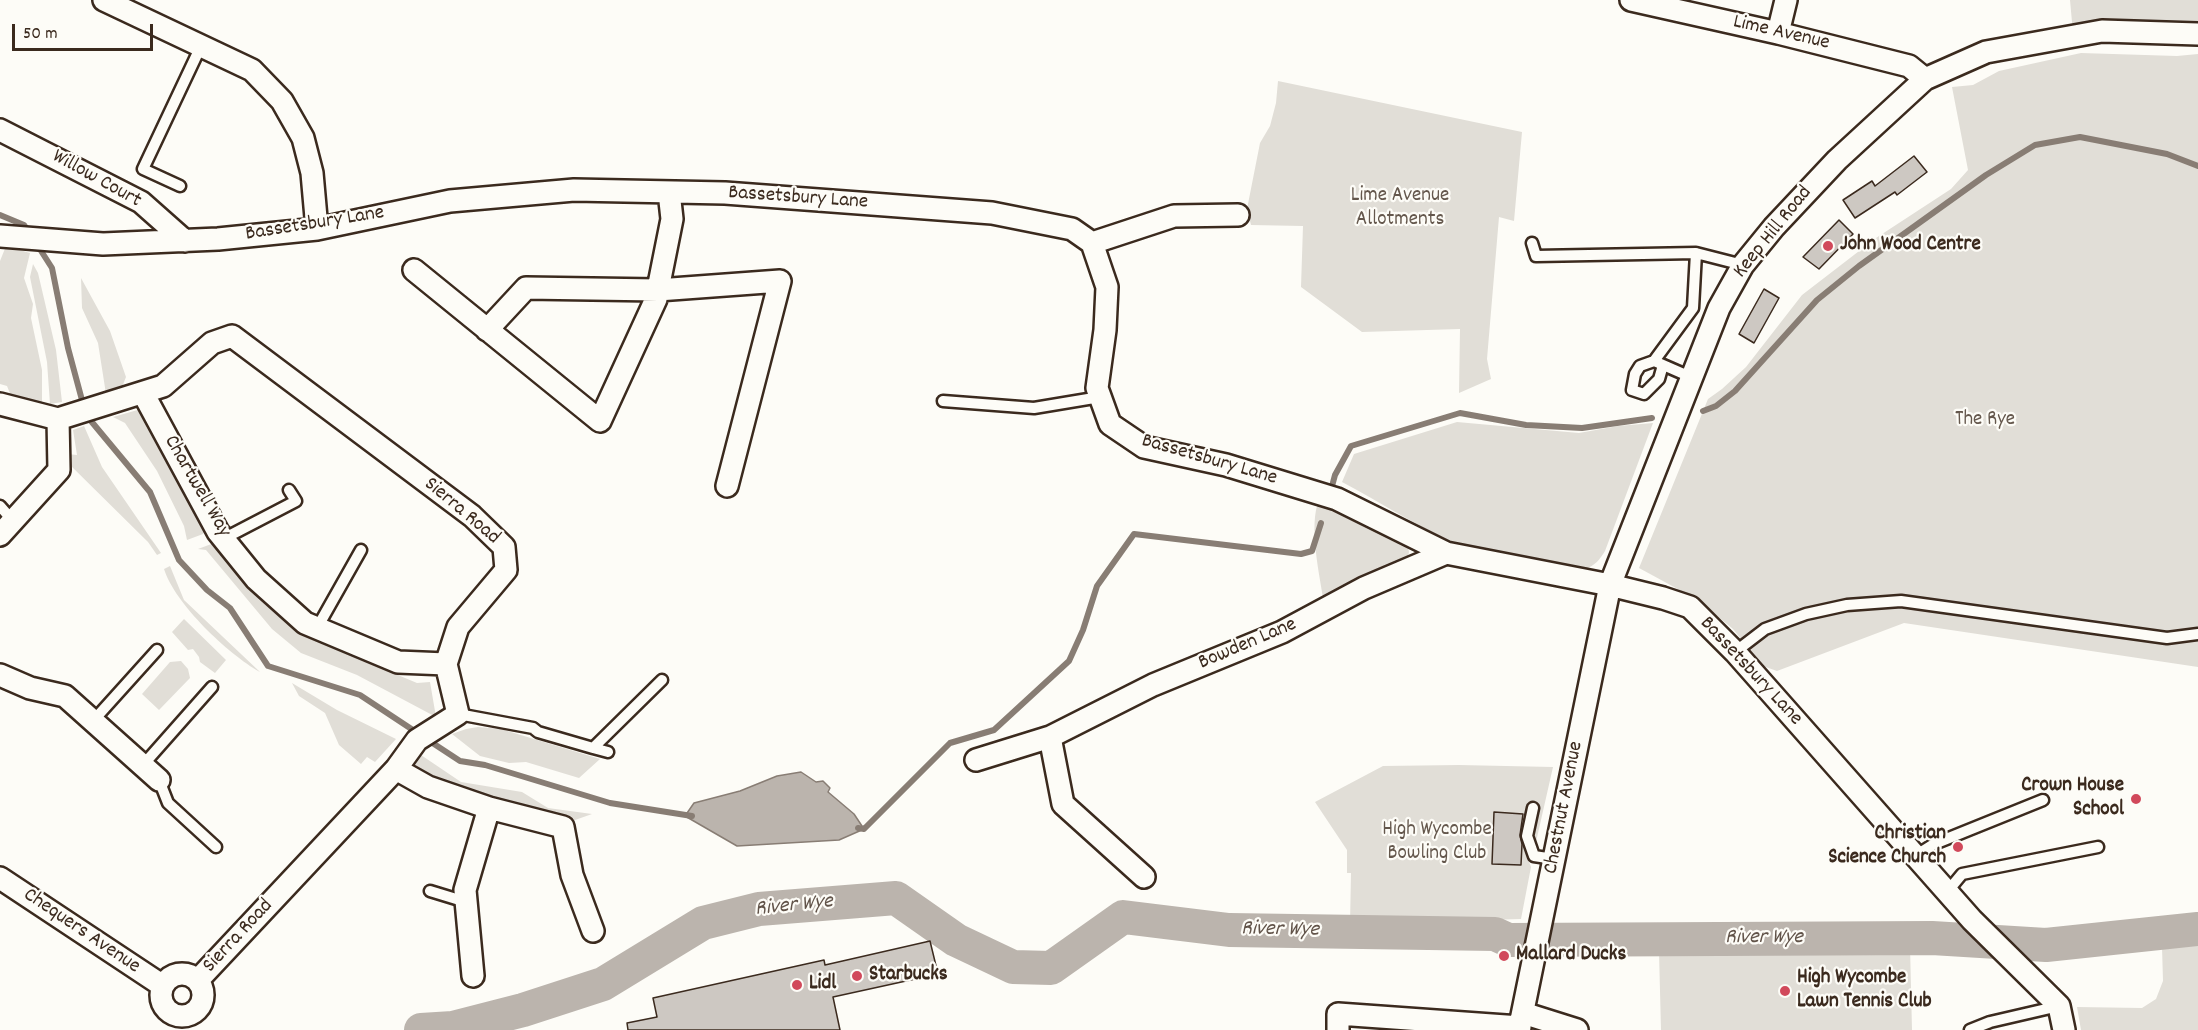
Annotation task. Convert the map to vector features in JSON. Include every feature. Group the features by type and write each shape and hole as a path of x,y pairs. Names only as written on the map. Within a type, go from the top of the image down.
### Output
{"street":[{"path":"104,0 252,70 282,100 303,138 312,172 317,229"},
{"name":"Lime Avenue","path":"1632,0 1909,66 1925,78"},
{"path":"1778,33 1786,0"},
{"name":"Keep Hill Road","path":"1610,585 1719,308 1743,265 1774,226 1837,160 1925,78 1986,52 2102,31 2198,34"},
{"name":"Willow Court","path":"0,130 141,202 185,241"},
{"name":"Bassetsbury Lane","path":"6,238 103,244 185,241 317,229 450,201 574,190 725,193 992,213 1071,229 1092,243 1107,287 1105,330 1097,388 1110,424 1144,447 1226,465 1337,500 1446,553 1610,585 1690,607 1735,652 1972,920 2059,1006"},
{"path":"414,270 600,421 656,299 672,219 669,192"},
{"path":"1092,243 1174,216 1238,215"},
{"path":"487,330 526,288 658,290 780,281 727,486"},
{"name":"Sierra Road","path":"64,417 163,386 212,343 232,336 472,516 504,547 506,570 458,627 446,664"},
{"name":"Chartwell Way","path":"142,393 224,539 256,579 305,622 317,628 398,662 446,664"},
{"path":"0,404 64,417 59,470 4,521"},
{"name":"Bowden Lane","path":"976,760 1050,737 1153,685 1282,632 1364,588 1446,553"},
{"name":"Chestnut Avenue","path":"1521,1023 1610,585"},
{"path":"446,664 450,719"},
{"path":"0,675 30,688 65,696 159,780"},
{"name":"Sierra Road","path":"198,980 396,769 417,740 450,719"},
{"path":"1050,737 1063,804 1144,877"},
{"path":"396,769 428,787 489,808 563,827 572,875 593,931"},
{"path":"473,976 465,890 489,808"},
{"name":"Chequers Avenue","path":"0,878 163,986"},
{"path":"179,974 190,975 198,980 203,990 203,1001 188,1023 166,1008 162,999 163,986 169,979 179,974"},
{"path":"2059,1006 2064,1030"},
{"path":"1338,1030 1338,1014 1521,1023 1577,1030"}],"lane":[{"path":"180,186 143,168 201,46"},
{"path":"1532,243 1536,256 1696,254 1743,265"},
{"path":"1693,378 1659,363 1693,308 1696,254"},
{"path":"943,401 1034,408 1100,397"},
{"path":"224,539 296,501 289,490"},
{"path":"317,628 362,550"},
{"path":"1735,652 1765,629 1806,614 1846,605 1901,601 2167,638 2198,634"},
{"path":"93,721 157,650"},
{"path":"593,748 662,680"},
{"path":"143,765 212,687"},
{"path":"450,719 533,728 538,732 608,752"},
{"path":"159,780 168,803 216,847"},
{"path":"1915,856 1934,844 2043,800"},
{"path":"1533,808 1527,836 1534,855 1554,859"},
{"path":"1947,892 1962,874 2098,847"},
{"path":"430,891 466,902"},
{"path":"1970,1030 1990,1022 2059,1006"}],"green space":[{"path":"2070,0 2198,0 2198,27 2073,33"},
{"name":"The Rye","path":"2081,53 2177,56 2198,54 2198,667 1904,623 1777,671 1763,666 1733,629 1698,600 1639,568 1708,399 1746,367 1802,295 1876,238 1951,189 1968,170 1952,87 1973,85 1999,71"},
{"name":"Lime Avenue Allotments","path":"1278,81 1522,132 1514,221 1499,217 1487,359 1491,379 1459,393 1460,329 1362,332 1301,287 1303,226 1251,225 1247,209 1260,143 1270,126 1276,103"},
{"path":"6,246 30,253 24,278 33,304 31,318 42,370 42,405 11,396 7,386 0,384 0,261"},
{"path":"33,264 38,273 56,350 62,402 50,404 47,362 30,277"},
{"path":"81,278 110,331 126,377 122,387 115,392 106,394 98,343 82,308"},
{"path":"141,409 208,527 203,534 187,540 184,526 157,471 125,423 113,417"},
{"path":"1457,422 1579,433 1653,423 1605,551 1597,562 1585,569 1560,568 1461,545 1423,527 1342,482 1354,454"},
{"path":"84,426 102,467 161,553 157,555 148,542 67,462 67,454 77,455 73,430"},
{"path":"1319,500 1407,542 1409,552 1407,562 1324,604 1315,537 1316,511"},
{"path":"214,543 297,626 331,647 417,683 430,682 436,717 357,675 301,653 272,629 206,550 198,549"},
{"path":"170,566 184,600 260,672 218,641 191,612 170,583 164,569"},
{"path":"184,619 226,660 215,673 200,662 193,649 188,650 172,632"},
{"path":"181,661 188,669 190,678 159,710 142,694 170,662"},
{"path":"292,683 337,710 396,739 375,762 367,757 361,764 339,745 325,713 299,696"},
{"path":"478,727 501,729 600,759 579,778 526,762 509,763 480,756 452,734"},
{"path":"418,753 461,782 522,792 548,808 592,814 561,825 473,800 412,767 410,761"},
{"name":"High Wycombe Bowling Club","path":"1383,766 1553,767 1536,842 1526,853 1531,867 1521,919 1350,924 1351,873 1347,873 1347,850 1315,802"},
{"path":"2198,943 2198,1030 2081,1030 2077,1007 2142,1008 2156,999 2163,981 2162,947"},
{"name":"High Wycombe Lawn Tennis Club","path":"1910,946 1912,1030 1661,1030 1659,952"}],"shaded area":[{"path":"801,772 816,782 823,781 830,788 828,792 854,814 864,829 839,840 737,846 685,816 694,803 740,791 777,776"}],"building":[{"path":"1914,156 1927,172 1897,195 1895,192 1855,218 1843,200 1872,181 1875,186"},
{"name":"John Wood Centre","path":"1839,220 1853,234 1819,269 1803,257"},
{"path":"1764,289 1779,298 1754,343 1739,334"},
{"path":"1494,812 1523,814 1520,835 1521,865 1492,864"},
{"name":"Lidl","path":"930,941 938,974 833,997 840,1030 628,1030 627,1023 657,1017 653,998 824,960 825,965"}],"waterway":[{"path":"1703,411 1716,406 1735,391 1817,300 1859,266 1986,175 2035,145 2080,137 2167,154 2198,166"},
{"path":"0,215 24,225 30,234"},
{"path":"36,243 52,268 68,348 86,415 150,492 179,560 207,590 230,608 268,666 360,695 419,734"},
{"path":"1331,490 1335,475 1351,446 1460,413 1526,425 1582,428 1652,418"},
{"path":"858,828 864,829 950,743 994,730 1069,661 1083,630 1097,586 1134,534 1301,554 1312,551 1321,523"},
{"path":"428,740 460,761 485,765 610,803 692,816"},
{"name":"River Wye","path":"421,1030 453,1028 523,1010 603,984 703,923 759,909 896,898 956,940 1013,967 1051,968 1123,917 1229,930 1495,934 1508,940 1932,938 2046,945 2198,929"}],"place":[{"name":"John Wood Centre","path":"1828,246"},
{"name":"Crown House School","path":"2136,799"},
{"name":"Christian Science Church","path":"1958,847"},
{"name":"Mallard Ducks","path":"1504,956"},
{"name":"Starbucks","path":"857,976"},
{"name":"Lidl","path":"797,985"},
{"name":"High Wycombe Lawn Tennis Club","path":"1785,991"}]}
